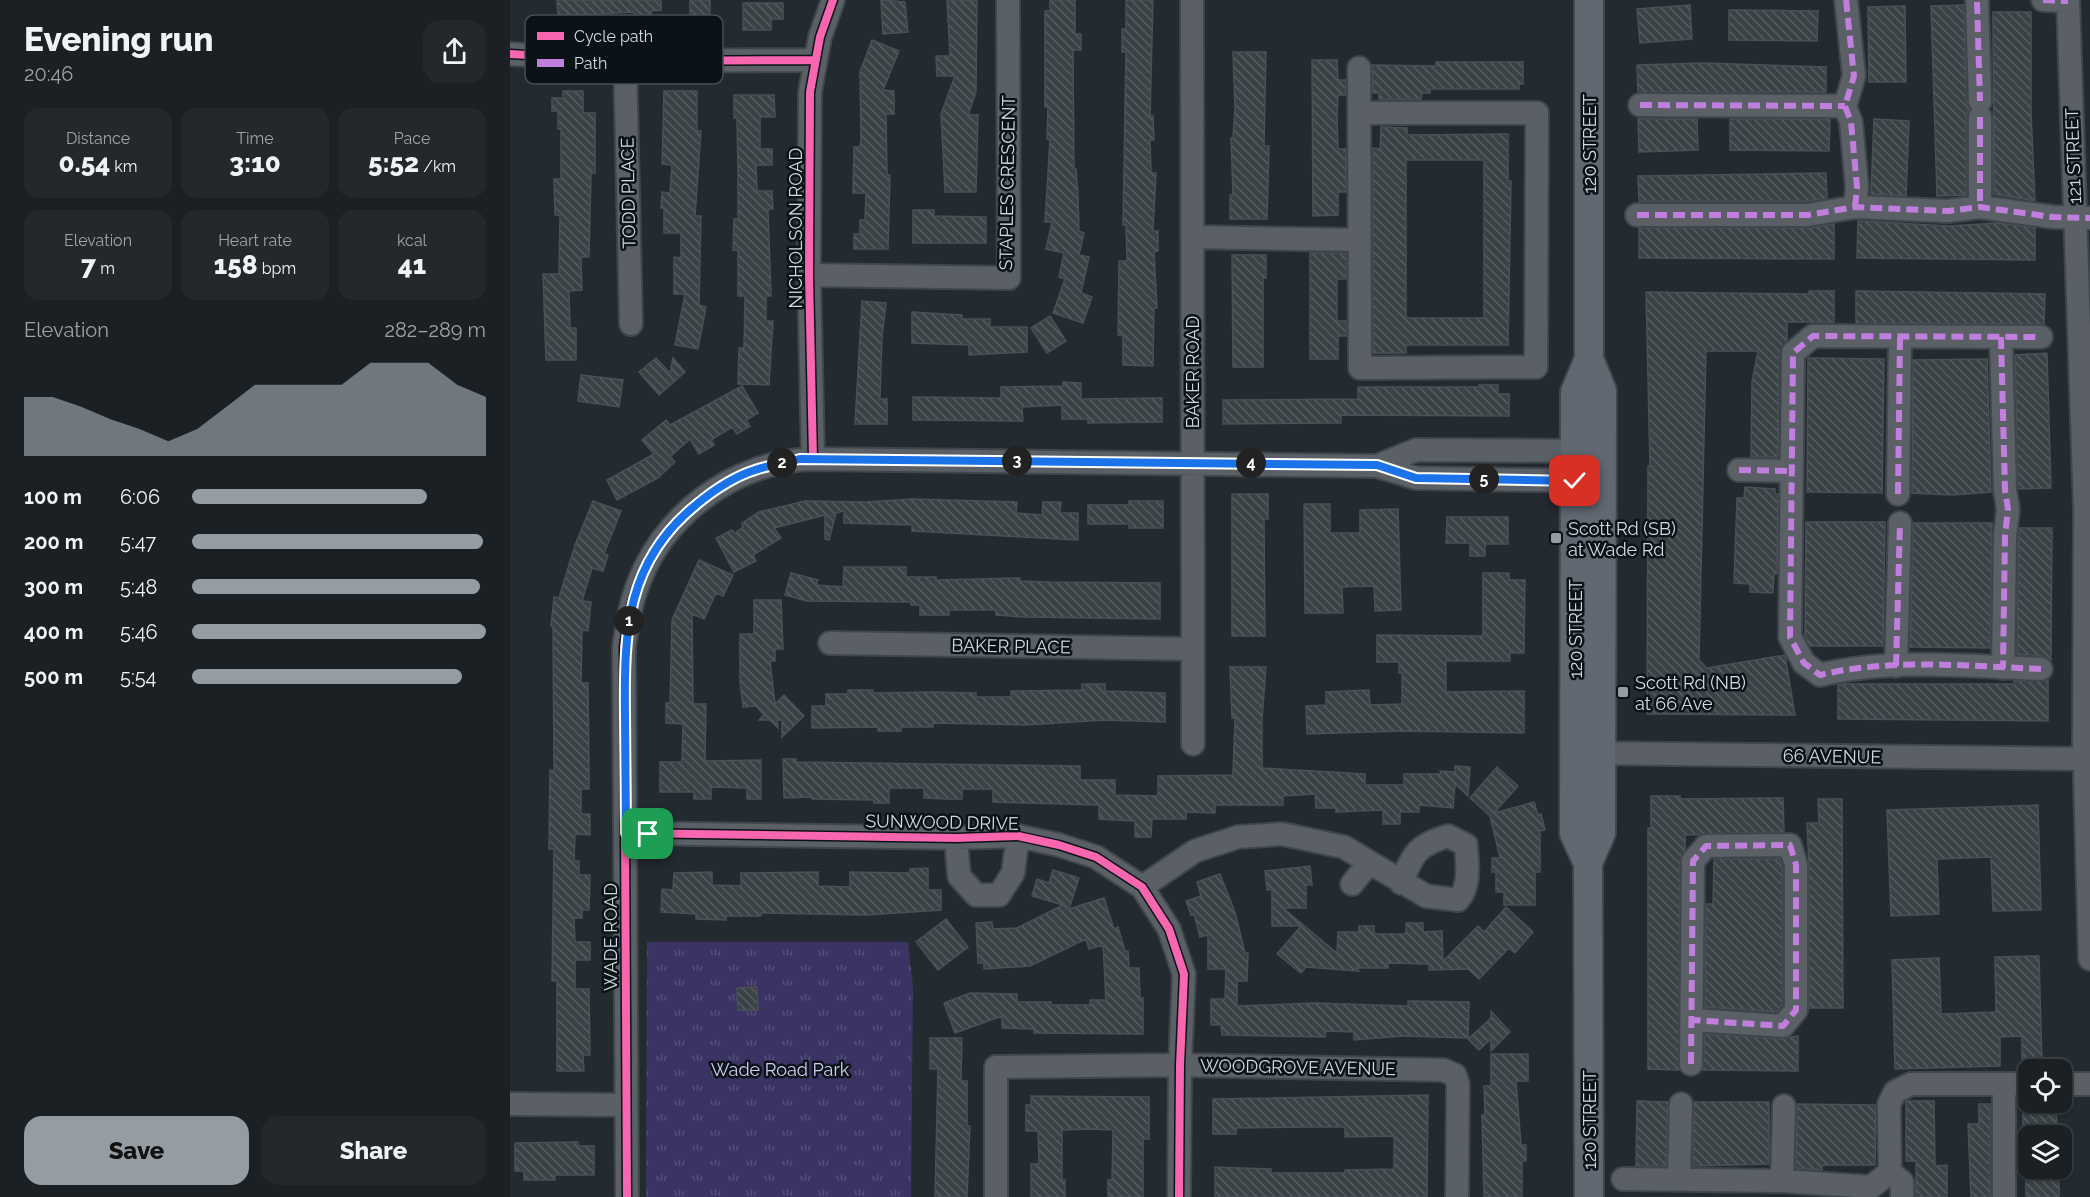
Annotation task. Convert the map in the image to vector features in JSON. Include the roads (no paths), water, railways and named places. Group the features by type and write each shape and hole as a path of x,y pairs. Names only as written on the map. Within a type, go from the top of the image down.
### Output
{"main road":[{"name":"120 STREET","path":"1589,0 1589,359 1575,392 1588,451 1587,753 1574,833 1588,863 1589,1197"}],"street":[{"name":"NICHOLSON ROAD","path":"813,459 809,275 810,92 815,60 833,0"},
{"name":"STAPLES CRESCENT","path":"809,275 1009,278 1008,0"},
{"name":"BAKER ROAD","path":"1192,0 1193,744"},
{"path":"1846,0 1854,76 1845,106 1851,122 1857,188 1855,207"},
{"path":"2043,0 2068,0"},
{"name":"121 STREET","path":"2068,0 2082,218 2085,333 2090,959"},
{"path":"1978,1 1980,207"},
{"path":"510,54 525,55"},
{"path":"723,60 815,60"},
{"path":"1359,68 1359,112 1359,240 1360,368 1536,367 1537,112 1359,112"},
{"name":"TODD PLACE","path":"626,84 631,324"},
{"path":"1640,105 1845,106"},
{"path":"1637,215 1808,215 1855,207 1948,212 1980,207 2005,212 2082,218"},
{"path":"1192,237 1359,240"},
{"path":"2041,337 1813,336 1793,353 1790,637 1804,663 1820,675 1845,669 1896,666 2041,669"},
{"path":"1898,494 1900,337"},
{"path":"2001,337 2005,490 2008,509 2005,536 2003,668"},
{"name":"WADE ROAD","path":"1377,465 1416,450 1588,451"},
{"name":"WADE ROAD","path":"627,1197 624,647 634,593 647,564 662,539 682,516 718,487 755,470 800,459 1377,465 1416,478 1588,481"},
{"path":"1739,471 1792,471"},
{"path":"1896,666 1900,523"},
{"name":"BAKER PLACE","path":"830,643 1192,649"},
{"name":"66 AVENUE","path":"1587,753 2087,759"},
{"name":"SUNWOOD DRIVE","path":"626,833 956,838 1018,836 1059,845 1096,857 1142,887 1170,929 1184,974 1180,1065 1179,1197"},
{"path":"1142,887 1195,851 1238,837 1282,834 1344,847 1401,883"},
{"path":"956,838 959,876 976,895 999,895 1013,873 1018,836"},
{"path":"1691,1064 1693,861 1706,846 1791,845 1796,865 1796,1010 1783,1026 1692,1020"},
{"path":"1352,884 1369,863"},
{"name":"WOODGROVE AVENUE","path":"996,1197 996,1067 1180,1065 1443,1070 1455,1075 1458,1083 1457,1197"},
{"path":"1902,1197 1902,1182 1890,1172 1889,1104 1895,1092 1911,1084 2018,1084"},
{"path":"2004,1084 2004,1197"},
{"path":"2072,1084 2090,1084"},
{"path":"510,1104 625,1105"},
{"path":"1679,1179 1681,1104"},
{"path":"1782,1181 1784,1107"},
{"path":"1623,1179 1782,1181 1871,1187 1890,1172"}],"place":[{"name":"Scott Rd (SB) at Wade Rd","path":"1556,538"},
{"name":"Scott Rd (NB) at 66 Ave","path":"1623,692"}],"park label":[{"name":"Wade Road Park","path":"780,1069"}]}
